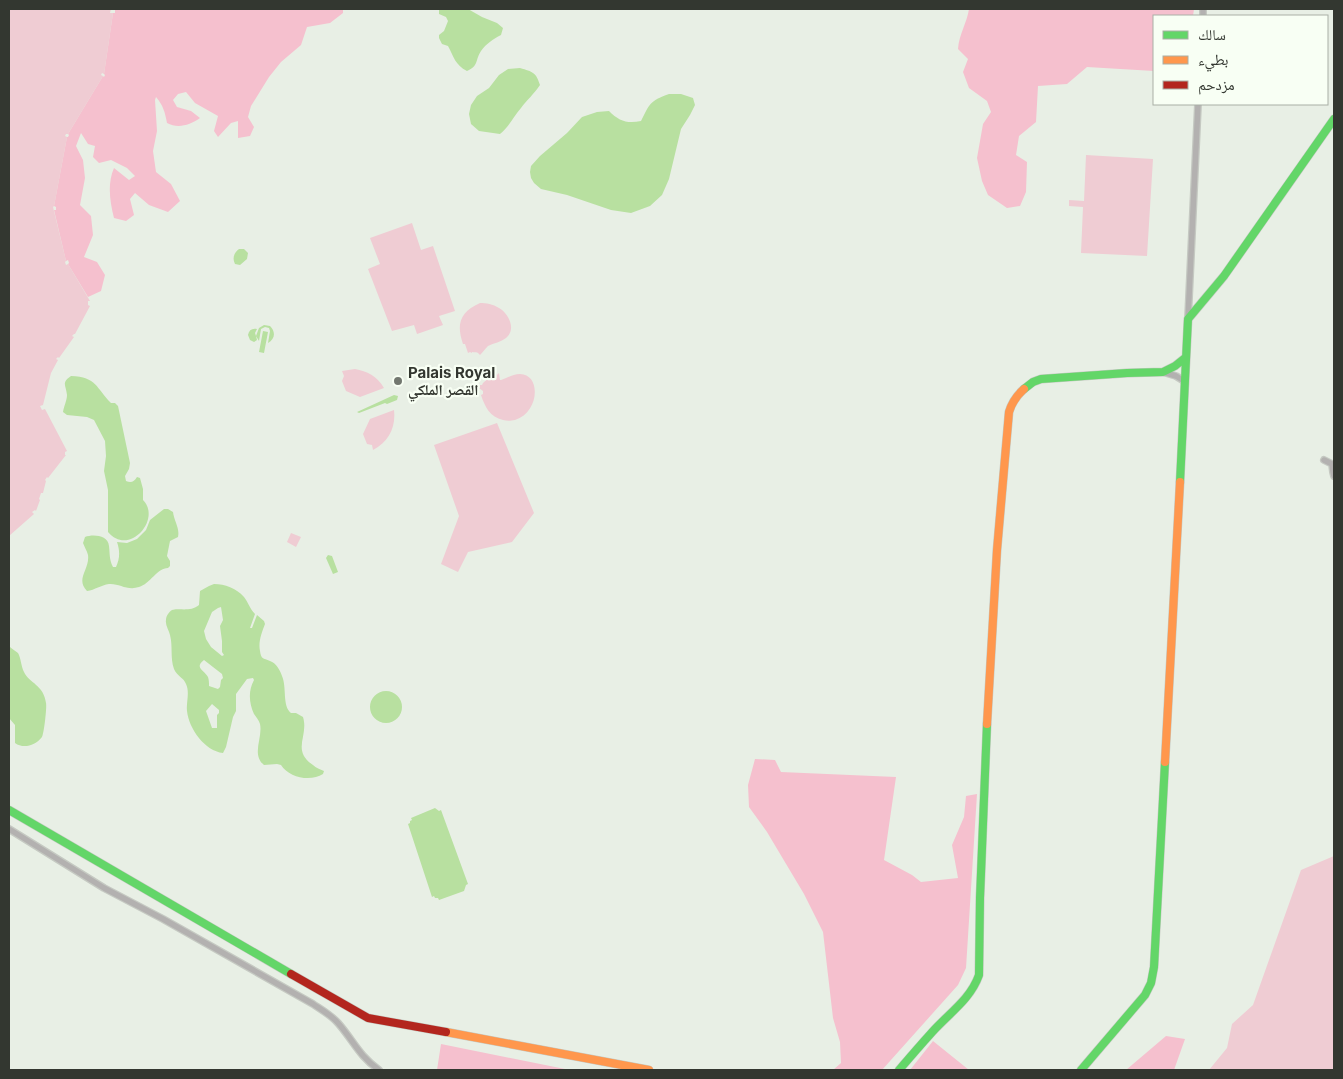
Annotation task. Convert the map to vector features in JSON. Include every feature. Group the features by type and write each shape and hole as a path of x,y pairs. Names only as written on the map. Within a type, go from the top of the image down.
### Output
{"street":[{"path":"1081,1070 1140,1003 1149,990 1154,967 1198,105"},
{"path":"1188,319 1224,276 1288,182 1334,119"},
{"path":"1163,372 1185,358"},
{"path":"899,1070 936,1027 969,993 977,981 991,636 1002,480 1010,407 1019,393 1033,382 1041,379 1118,373 1163,372 1184,381"},
{"path":"1324,460 1332,464 1334,476"},
{"path":"9,810 368,1018 650,1070"},
{"path":"9,829 104,888 297,994 329,1014 340,1025 360,1054 379,1070"}],"shaded area":[{"path":"9,9 111,9 110,13 113,13 104,74 102,73 101,75 103,76 65,136 67,137 53,207 66,265 68,264 90,301 88,301 88,305 90,306 75,334 72,336 74,337 59,358 56,359 58,360 51,373 43,405 40,406 42,410 45,409 67,451 65,452 66,455 45,480 43,493 41,493 36,511 32,512 34,514 9,536"},
{"path":"115,9 343,9 343,13 330,23 307,27 301,45 281,62 269,77 251,106 248,117 254,127 250,136 238,138 238,121 231,123 218,137 214,131 218,116 195,103 186,92 178,94 173,100 177,107 191,111 200,118 184,125 171,125 167,123 163,109 156,97 157,131 153,151 156,172 171,184 180,201 168,212 149,205 135,193 130,199 134,215 126,221 114,218 110,199 110,187 114,168 129,180 135,176 127,168 111,160 99,163 93,157 95,146 88,144 81,133 76,146 83,160 85,178 80,205 91,216 93,235 84,257 97,262 105,275 101,291 88,297 68,264 68,260 66,261 54,210 56,210 56,207 54,206 68,134 105,75"},
{"path":"439,9 468,9 497,23 503,28 501,35 485,46 479,54 475,65 467,71 457,63 448,46 442,44 439,38 448,21 446,17 439,14"},
{"path":"969,9 1194,9 1193,15 1153,15 1153,71 1087,67 1067,84 1038,86 1036,122 1019,136 1016,155 1027,162 1026,192 1020,206 1007,208 988,195 982,181 977,158 983,124 991,112 987,101 969,88 963,72 968,59 958,49"},
{"path":"520,68 533,73 540,85 500,134 479,131 471,124 469,114 471,105 477,96 489,88 499,75 508,69"},
{"path":"669,94 681,94 693,98 695,105 681,129 669,179 662,195 650,206 631,213 611,210 567,195 541,189 534,183 531,178 531,166 582,117 597,112 609,111 624,121 641,121 651,104"},
{"path":"1086,155 1153,159 1147,256 1081,253 1083,207 1069,206 1069,200 1084,201"},
{"path":"412,223 421,250 433,246 455,311 439,316 443,325 417,334 414,325 392,331 368,269 380,264 370,238"},
{"path":"239,249 244,249 248,253 247,259 240,265 235,264 234,260 235,254"},
{"path":"480,303 492,305 502,310 508,317 511,330 506,338 488,346 480,355 476,352 468,353 461,337 460,325 461,319 468,310"},
{"path":"264,325 270,326 274,333 272,340 268,343 269,328 261,329 259,341 256,336 259,328"},
{"path":"254,329 257,329 255,333 257,340 254,342 250,340 248,335"},
{"path":"263,331 268,332 264,353 259,352"},
{"path":"355,369 371,375 384,388 360,397 346,391 342,381 344,376 342,371"},
{"path":"495,372 497,375 499,373 500,380 520,374 532,380 535,394 533,402 523,416 509,421 498,419 486,407 481,395 483,391 479,388"},
{"path":"71,376 91,381 111,403 115,403 118,406 130,463 125,476 126,481 131,482 137,477 140,478 143,500 148,508 146,525 133,538 125,540 116,539 108,532 108,490 104,471 105,441 94,420 87,417 67,415 63,412 67,397 65,382"},
{"path":"394,395 398,396 397,400 359,413 357,412"},
{"path":"394,410 394,422 390,433 379,447 373,450 372,445 367,444 363,434 370,419"},
{"path":"497,423 534,513 512,542 468,552 458,572 441,564 459,516 434,445"},
{"path":"164,509 173,512 178,531 178,537 170,541 167,556 170,566 139,587 131,588 109,584 87,591 82,582 88,560 83,543 85,537 96,536 106,540 109,546 110,559 113,567 116,567 119,554 117,542 127,543 137,539 146,530 150,520"},
{"path":"291,533 301,537 296,547 287,542"},
{"path":"328,555 332,556 338,572 333,574 326,558"},
{"path":"214,584 226,586 234,589 244,597 255,614 250,628 252,628 257,615 264,621 260,644 261,656 278,667 283,680 288,710 303,717 303,754 314,766 324,771 323,774 312,778 295,776 281,765 264,765 260,761 258,751 260,724 254,714 250,701 253,678 247,679 236,694 236,711 223,753 204,744 195,732 188,718 187,687 184,680 175,671 173,665 171,639 166,619 172,610 189,609 199,605 200,591","holes":["221,607 223,620 220,626 222,652 224,655 222,656 211,647 204,631 212,612","204,660 222,674 223,678 218,689 209,686 208,677 200,667","212,704 219,710 217,728 212,728 206,711"]},
{"path":"9,646 18,653 26,676 39,688 45,697 44,731 42,737 36,743 29,746 15,743 15,725 9,718"},
{"path":"386,691 398,695 402,707 398,719 386,723 374,719 370,707 374,695"},
{"path":"755,759 775,760 781,772 896,777 884,860 921,882 958,878 952,845 964,817 966,796 977,794 966,968 958,985 882,1070 833,1070 841,1063 840,1042 833,1018 823,932 804,894 767,832 749,807 748,785"},
{"path":"435,808 439,811 441,810 468,884 464,891 439,900 434,896 432,897 408,824 412,820 411,818"},
{"path":"1334,856 1334,1070 1209,1070 1227,1048 1232,1024 1253,1005 1301,870"},
{"path":"1166,1036 1185,1039 1174,1070 1126,1070"},
{"path":"933,1041 969,1070 910,1070"},
{"path":"441,1044 570,1070 437,1070"}],"traffic: fast":[{"path":"1180,482 1188,319 1224,276 1334,119"},
{"path":"1024,389 1041,379 1163,372 1185,358"},
{"path":"899,1070 935,1029 966,998 979,975 987,724"},
{"path":"1081,1070 1145,995 1151,983 1154,967 1165,762"},
{"path":"9,810 291,974"}],"traffic: slow":[{"path":"987,724 997,550 1009,412 1011,405 1024,389"},
{"path":"1165,762 1180,482"},
{"path":"446,1032 649,1070"}],"traffic: jam":[{"path":"291,974 368,1018 446,1032"}],"place":[{"name":"Palais Royal القصر الملكي","path":"398,381"}]}
